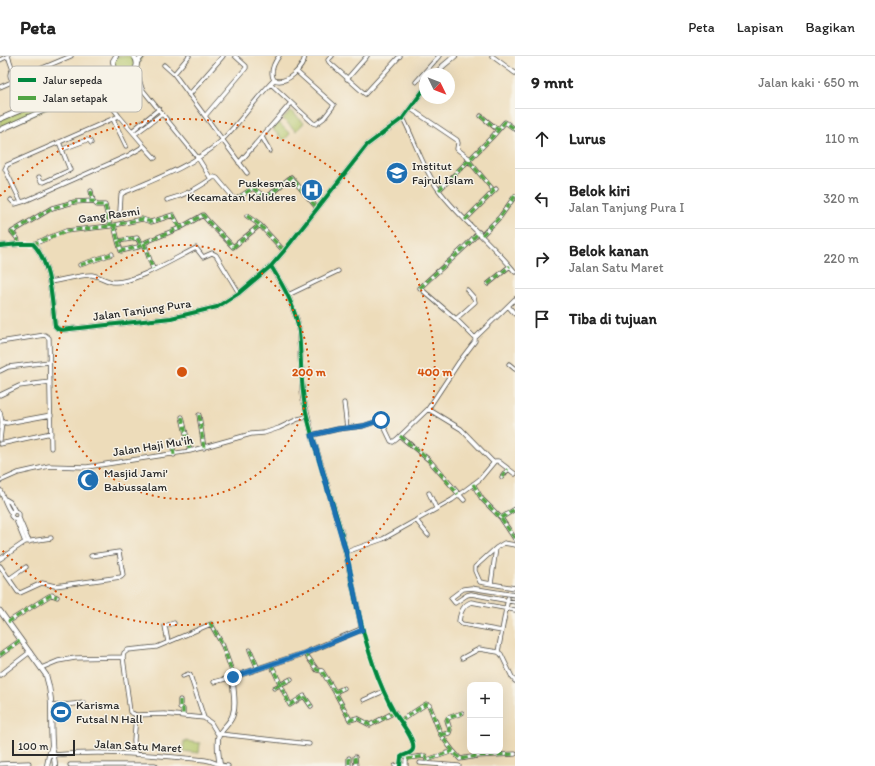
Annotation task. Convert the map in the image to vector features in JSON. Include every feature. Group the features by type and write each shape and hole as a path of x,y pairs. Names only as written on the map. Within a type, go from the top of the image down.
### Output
{"street":[{"path":"0,60 8,56 12,66"},
{"path":"47,66 71,56"},
{"path":"114,66 113,61 116,56"},
{"path":"134,56 137,62"},
{"path":"136,66 137,62 142,56"},
{"path":"174,74 189,56"},
{"path":"189,94 223,56"},
{"path":"205,116 246,68 246,66 235,56"},
{"path":"274,80 277,82 287,80 297,72 305,56"},
{"path":"332,56 328,61 365,94 400,56"},
{"path":"347,79 366,56"},
{"path":"416,82 439,56"},
{"path":"441,68 455,56"},
{"path":"492,56 515,73"},
{"path":"274,80 272,70 277,57"},
{"path":"164,65 174,74 247,173"},
{"path":"270,84 289,99 291,103 314,124 324,118 334,105 297,72"},
{"path":"120,211 121,195 123,193 198,158 222,140 274,80"},
{"path":"0,87 10,83"},
{"path":"142,88 198,158 211,180"},
{"name":"Jalan Tanjung Pura","path":"33,244 39,250 44,260 49,282 55,326 61,330 171,318 217,307 239,293 271,266 367,145 403,118 419,97"},
{"path":"240,164 291,103"},
{"path":"134,132 159,109"},
{"path":"411,109 457,140 457,149 469,160 495,190 465,220"},
{"path":"0,119 16,112"},
{"path":"0,130 41,112"},
{"path":"116,112 154,158"},
{"path":"134,132 162,114"},
{"path":"21,202 5,166 119,116"},
{"path":"481,116 498,130"},
{"path":"403,118 413,136 427,170 439,190 465,220 482,235 515,272"},
{"path":"113,119 126,146"},
{"path":"439,190 505,122 515,130"},
{"path":"262,137 270,151"},
{"path":"62,149 87,140 90,141 91,144"},
{"path":"39,177 41,181 44,182 70,172 59,142"},
{"path":"11,200 16,206 21,202 129,155 141,148 143,145"},
{"path":"168,200 190,193 214,177 217,178 233,197"},
{"path":"238,198 253,188 266,198 291,178 317,208"},
{"path":"91,191 93,201 97,205 105,205 121,251 138,247 180,228 203,215 218,233 226,238 233,247 260,225"},
{"path":"482,235 500,217 515,196"},
{"path":"19,244 17,238 12,232 52,208 74,202 93,201"},
{"name":"Gang Rasmi","path":"33,244 66,231 112,225 142,219 150,222 173,215 180,228"},
{"path":"247,216 260,225 284,251"},
{"path":"475,338 456,319 420,288 450,259 466,247 479,232"},
{"path":"118,241 137,238 142,244 153,269"},
{"path":"0,246 33,244"},
{"path":"49,282 91,275 101,277 112,282 126,280 153,269 196,248 203,257 212,253 216,255 239,293"},
{"path":"80,265 112,254"},
{"path":"271,266 288,295 296,320 299,332 303,397 307,417 346,552 362,630 384,691 400,721 407,730 413,747 411,752 401,757 400,766"},
{"path":"488,284 510,266"},
{"path":"288,295 338,271"},
{"path":"456,319 475,302 474,298 467,290"},
{"path":"312,435 338,429 363,426 381,420 391,441 393,442 428,409 459,362 475,341 475,338 515,299"},
{"path":"508,306 515,314"},
{"path":"0,342 48,336 49,338 51,448"},
{"path":"0,371 8,367 50,362"},
{"path":"509,364 515,369"},
{"path":"0,395 19,386 50,382"},
{"path":"344,403 347,428"},
{"path":"428,409 461,429 493,462"},
{"path":"0,412 2,422 0,440"},
{"path":"2,422 7,423 51,415"},
{"path":"199,415 204,448"},
{"path":"182,417 190,451"},
{"name":"Jalan Haji Mu'ih","path":"0,481 18,473 49,466 87,467 174,455 251,434 264,433 298,419 307,417"},
{"path":"0,444 51,433"},
{"path":"400,436 426,457 464,500"},
{"path":"172,440 174,455"},
{"path":"346,552 383,539 452,500 480,479 493,462 498,461 515,474"},
{"path":"502,477 508,469"},
{"path":"473,484 482,499 501,518 515,539"},
{"path":"0,490 5,499 10,502 13,512 12,518 17,519"},
{"path":"429,493 436,508"},
{"path":"501,518 515,509"},
{"path":"13,512 19,514 17,519 27,542"},
{"path":"416,520 428,535"},
{"path":"0,559 27,542 51,538"},
{"path":"515,545 504,543 496,548 474,569 480,582 515,587"},
{"path":"491,584 496,548"},
{"path":"0,566 20,593 42,583 55,586 107,579 123,575 124,573 119,552 91,556"},
{"path":"9,579 26,567"},
{"path":"515,595 471,588 463,589 451,598 455,603 471,594 515,602"},
{"path":"498,652 509,594"},
{"path":"8,622 49,596 52,595 57,597"},
{"path":"502,632 462,624 459,621 460,612 468,603 471,602 515,610"},
{"path":"0,611 46,675 49,684 52,706 52,746 55,766"},
{"path":"168,642 165,626 174,623"},
{"path":"228,766 220,766 218,738 219,734 230,722 233,714 234,677 223,646 212,624 158,647 128,650 124,653 123,657 129,711 136,715 151,714 204,718 211,723 219,734 309,744"},
{"path":"214,682 234,677 305,653 362,630"},
{"path":"0,656 22,640"},
{"path":"462,658 479,649 498,652 501,654 512,677 515,680"},
{"path":"250,650 258,669"},
{"path":"0,676 30,652"},
{"path":"305,653 317,670 322,671 350,720 357,718 370,725 395,712"},
{"path":"41,668 58,661 75,658 123,657"},
{"path":"271,664 290,705 304,696 311,706"},
{"path":"183,676 188,674 190,675 204,718"},
{"path":"274,688 291,679"},
{"path":"335,692 344,688"},
{"path":"364,700 384,691"},
{"path":"180,700 180,707 183,709 184,716"},
{"path":"52,706 84,703"},
{"path":"400,721 423,705 427,704 441,735 453,752 462,760 477,756 515,754"},
{"path":"441,735 449,734 450,730 447,720 448,718 462,713"},
{"path":"136,715 134,740 136,754"},
{"path":"47,766 48,756 52,746"},
{"path":"395,766 406,766 406,760 408,758 425,756 427,760 453,752"},
{"name":"Jalan Satu Maret","path":"48,756 136,754 205,762 214,761 220,766"},
{"path":"355,757 356,766"},
{"path":"349,758 349,766"},
{"path":"0,764 29,762"},
{"path":"422,764 459,766"},
{"path":"70,765 156,766"}],"green space":[{"path":"116,56 142,56 137,66 113,65"},
{"path":"291,111 304,123 296,131 283,119"},
{"path":"16,112 40,112 0,130 0,119"},
{"path":"278,122 290,134 284,140 272,129"},
{"name":"Karisma Futsal N Hall","path":"56,707 67,707 67,716 56,717"},
{"path":"184,741 200,743 199,753 183,751"}],"marked path":[{"path":"481,116 498,130"},
{"path":"439,190 505,122 515,129"},
{"path":"469,161 494,191"},
{"path":"238,198 253,188 266,198 291,177 317,208"},
{"path":"465,220 496,189"},
{"path":"91,191 93,201"},
{"path":"482,235 500,217 515,196"},
{"path":"19,244 17,238 12,232 52,208 74,202 93,201 97,205 105,205 110,226"},
{"path":"33,244 66,231 110,226 142,219 151,222 173,215 180,228"},
{"path":"118,241 121,251 138,247 148,241 180,228 203,215 233,247 260,225 284,251"},
{"path":"247,216 260,225"},
{"path":"114,225 118,241 137,238 141,245"},
{"path":"420,288 465,247 479,232"},
{"path":"144,243 153,269"},
{"path":"80,265 112,254"},
{"path":"488,284 510,266"},
{"path":"199,415 204,448"},
{"path":"182,417 190,451"},
{"path":"400,436 429,460 458,494"},
{"path":"172,440 174,455"},
{"path":"502,477 508,469"},
{"path":"473,484 482,499 501,518 515,539"},
{"path":"501,518 515,509"},
{"path":"8,622 49,596 52,595 57,597"},
{"path":"209,624 211,624 223,646 234,677"},
{"path":"0,655 21,640"},
{"path":"250,650 258,669"},
{"path":"305,653 317,670 322,671 350,720 357,718 370,725 395,712"},
{"path":"271,664 290,705 304,696 311,706"},
{"path":"274,688 291,679"},
{"path":"335,692 344,688"},
{"path":"180,700 180,707 183,709 183,716"},
{"path":"400,721 426,704 429,705 441,735 460,759 477,756 515,754"},
{"path":"441,735 449,733 448,718 462,713"},
{"path":"407,759 425,756 427,760 453,751"},
{"path":"355,757 356,766"},
{"path":"349,758 349,766"}],"cycle path":[{"path":"0,246 33,244 39,252 44,261 50,283 55,326 61,330 171,318 217,307 239,293 271,266 367,145 403,118 419,96"},
{"path":"271,266 289,298 295,315 299,332 302,385 307,416 342,536 367,647 376,674 388,700 394,712 410,735 412,741 413,749 411,752 401,757 400,766"}],"place":[{"name":"Institut Fajrul Islam","path":"397,173"},
{"name":"Puskesmas Kecamatan Kalideres","path":"312,190"},
{"name":"Masjid Jami' Babussalam","path":"88,480"},
{"name":"Karisma Futsal N Hall","path":"61,712"}],"route":[{"path":"233,677 305,653 362,630 342,535 312,435 338,429 363,426 381,420"}]}
